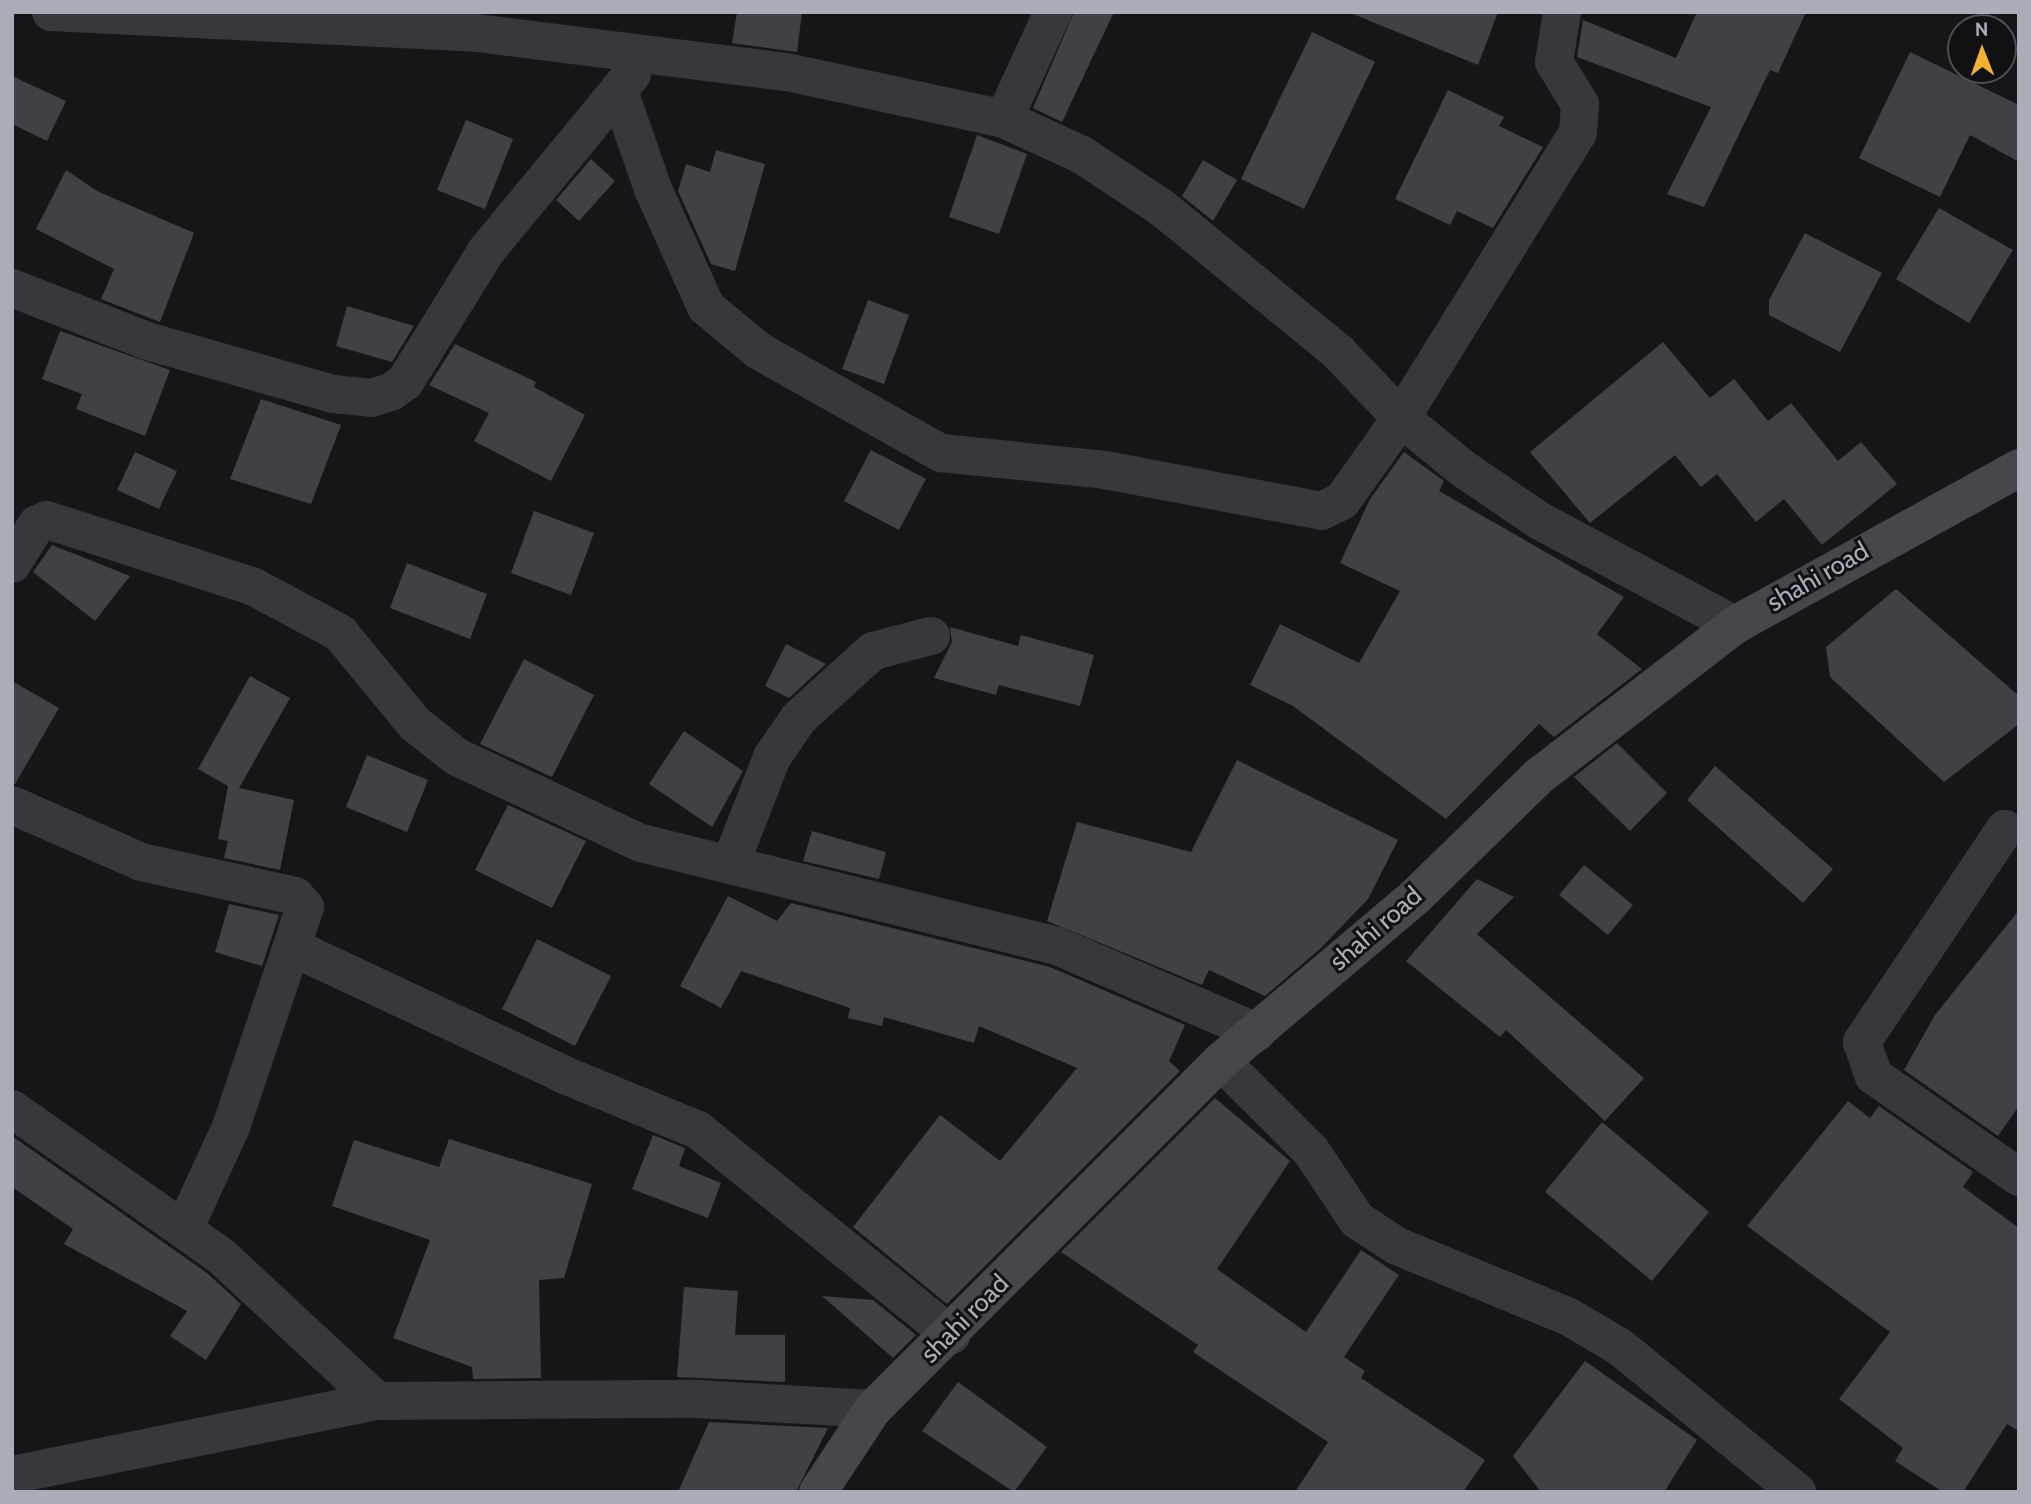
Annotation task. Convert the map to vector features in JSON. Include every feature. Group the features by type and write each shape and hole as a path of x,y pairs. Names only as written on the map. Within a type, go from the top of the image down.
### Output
{"street":[{"path":"51,12 477,33 878,87 1004,119 1082,155 1161,208 1338,352 1401,418 1540,521 1735,625"},
{"path":"1004,119 1054,12"},
{"path":"619,91 653,189 706,307 759,351 839,391 925,447 976,460 1105,470 1321,511 1342,501 1401,418 1577,133 1580,104 1554,62 1562,12"},
{"path":"12,288 147,341 333,394 371,398 391,392 405,382 487,250 619,91 645,55"},
{"name":"shahi road","path":"818,1492 873,1409 951,1335 1221,1061 1415,897 1539,776 1735,625 2019,468"},
{"path":"12,565 47,520 254,587 340,633 415,724 457,757 641,843 1057,946 1134,974 1257,1032"},
{"path":"730,865 772,757 799,718 873,651 931,636"},
{"path":"12,806 141,862 295,896 305,908 294,948 231,1126 184,1229"},
{"path":"2005,830 1863,1042 1874,1076 2019,1177"},
{"path":"294,948 698,1130 951,1335"},
{"path":"1221,1061 1305,1143 1357,1220 1397,1246 1569,1317 1620,1347 1797,1492"},
{"path":"12,1109 184,1229 377,1401"},
{"path":"12,1475 377,1401 696,1399 873,1409"}],"building":[{"path":"737,12 802,12 797,52 732,43"},
{"path":"1074,12 1114,12 1062,122 1033,108"},
{"path":"1348,12 1498,12 1478,65"},
{"path":"1697,12 1806,12 1778,73 1770,70 1704,207 1667,194 1711,107 1577,57 1583,20 1676,58"},
{"path":"1312,32 1375,62 1304,209 1241,179"},
{"path":"1910,52 1947,70 1947,84 1976,84 2019,105 2019,162 1970,135 1940,197 1859,158"},
{"path":"12,76 66,101 47,141 12,124"},
{"path":"1448,90 1504,117 1499,126 1543,147 1493,228 1457,211 1450,225 1395,199"},
{"path":"466,120 513,139 485,209 437,190"},
{"path":"977,135 1027,154 999,234 949,217"},
{"path":"716,150 765,164 735,271 711,264 678,191 686,164 710,172"},
{"path":"591,159 615,181 579,221 556,200"},
{"path":"1203,160 1237,180 1213,221 1182,196"},
{"path":"66,170 97,191 194,233 160,322 101,299 114,269 36,229"},
{"path":"1939,208 2013,250 1969,323 1896,279"},
{"path":"1805,233 1882,273 1840,352 1769,315 1769,300"},
{"path":"868,300 909,315 884,384 842,369"},
{"path":"347,306 414,326 392,362 336,346"},
{"path":"60,331 170,370 145,436 76,409 82,394 42,379"},
{"path":"1663,342 1710,398 1734,379 1768,421 1791,403 1838,461 1861,442 1897,484 1822,545 1784,499 1756,522 1717,474 1701,487 1675,455 1590,523 1530,452"},
{"path":"455,344 536,382 534,387 585,415 551,481 474,441 489,413 429,385"},
{"path":"261,399 341,425 311,504 230,479"},
{"path":"871,450 926,479 899,530 844,501"},
{"path":"135,452 177,471 159,509 117,490"},
{"path":"1404,452 1444,481 1439,491 1624,597 1597,634 1642,669 1554,737 1539,724 1446,819 1293,706 1250,685 1280,624 1359,663 1400,591 1340,563 1370,499"},
{"path":"534,511 594,533 571,595 511,573"},
{"path":"52,545 130,576 95,621 33,572"},
{"path":"407,563 487,594 470,639 390,608"},
{"path":"1896,589 2019,696 2019,724 1944,782 1830,677 1826,647"},
{"path":"950,627 1018,646 1021,635 1094,655 1080,706 999,685 996,695 934,678 952,642"},
{"path":"786,644 826,664 789,698 765,686"},
{"path":"524,659 594,695 552,777 480,744"},
{"path":"250,676 290,698 239,788 294,800 280,870 224,858 228,841 218,839 228,786 198,769"},
{"path":"12,681 59,708 15,784 12,784"},
{"path":"684,731 743,771 712,827 649,784"},
{"path":"1617,743 1667,793 1630,831 1574,777"},
{"path":"367,755 428,780 407,832 346,807"},
{"path":"1237,760 1398,840 1368,899 1321,948 1265,996 1209,970 1202,985 1047,921 1077,822 1191,852"},
{"path":"1715,766 1833,869 1803,903 1687,800"},
{"path":"508,805 586,841 552,908 475,870"},
{"path":"812,831 886,852 879,879 803,861"},
{"path":"1584,865 1633,905 1608,935 1559,895"},
{"path":"1477,879 1514,897 1477,934 1644,1078 1605,1121 1506,1030 1500,1037 1406,961"},
{"path":"728,896 777,921 791,903 1050,967 1185,1025 1169,1061 1180,1071 947,1304 853,1227 940,1115 1000,1161 1077,1068 979,1026 974,1043 884,1017 882,1026 848,1018 850,1008 741,971 721,1008 680,986"},
{"path":"229,904 279,915 262,966 215,952"},
{"path":"2019,910 2019,1106 1998,1136 1904,1070 1935,1015"},
{"path":"537,939 611,976 575,1046 502,1009"},
{"path":"1215,1098 1290,1161 1217,1269 1306,1332 1361,1250 1399,1275 1344,1357 1365,1371 1361,1378 1485,1460 1463,1492 1295,1492 1328,1442 1193,1352 1198,1345 1061,1252"},
{"path":"1848,1101 1870,1118 1879,1106 1973,1172 1963,1187 2019,1228 2019,1431 2007,1424 1963,1492 1943,1492 1895,1461 1903,1448 1839,1399 1890,1332 1747,1226"},
{"path":"1602,1122 1709,1212 1652,1281 1545,1192"},
{"path":"653,1135 685,1148 679,1166 721,1183 708,1218 632,1189"},
{"path":"12,1136 207,1273 241,1304 206,1360 170,1336 187,1311 64,1244 73,1229 12,1187"},
{"path":"449,1139 592,1184 564,1278 539,1280 541,1378 473,1379 472,1367 393,1338 430,1240 332,1206 354,1140 439,1167"},
{"path":"684,1287 738,1291 735,1335 785,1335 785,1382 677,1377"},
{"path":"822,1296 873,1300 916,1335 893,1358"},
{"path":"1585,1361 1697,1440 1664,1492 1541,1492 1513,1456"},
{"path":"958,1382 1047,1447 1014,1492 922,1431"},
{"path":"709,1422 828,1428 796,1492 678,1492"}]}
